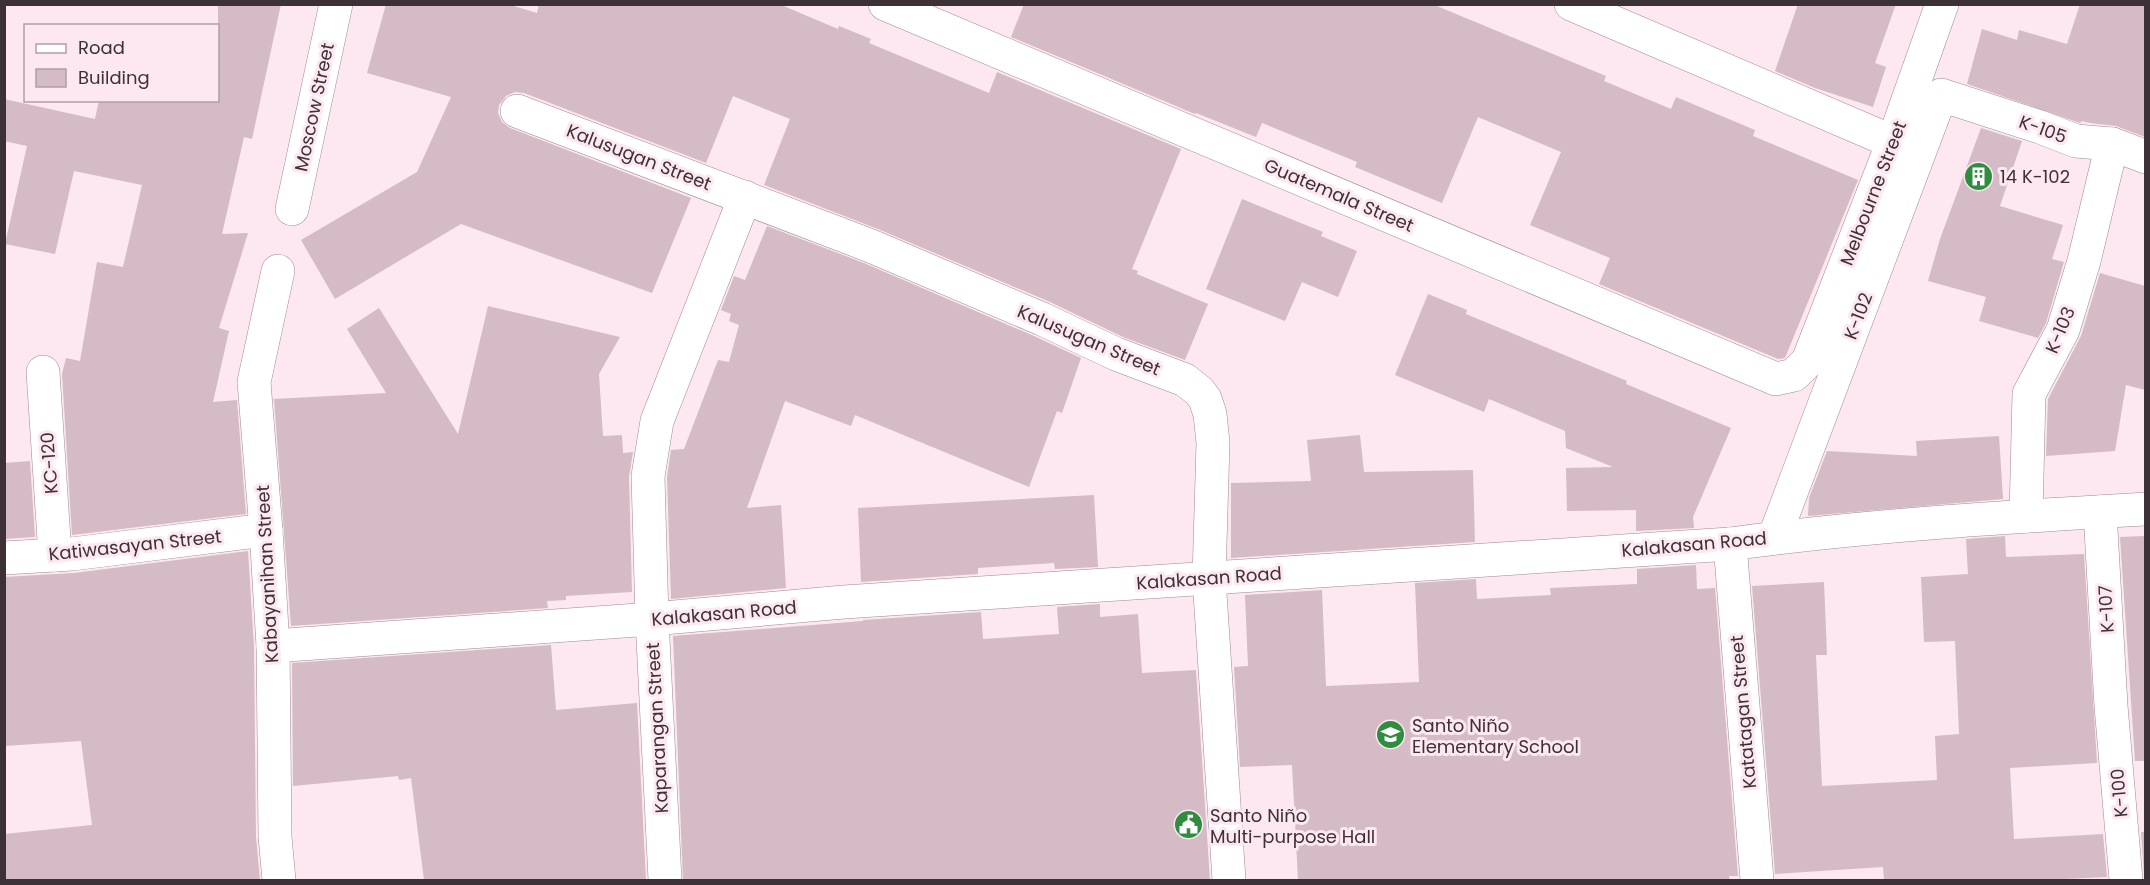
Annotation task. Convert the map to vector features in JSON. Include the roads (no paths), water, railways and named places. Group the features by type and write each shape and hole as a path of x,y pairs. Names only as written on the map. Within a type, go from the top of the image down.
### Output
{"street":[{"name":"Moscow Street","path":"292,209 336,4"},
{"name":"Guatemala Street","path":"885,4 1776,379 1794,375"},
{"path":"1571,4 1893,142"},
{"name":"Melbourne Street","path":"1794,375 1808,361 1893,142 1942,4"},
{"name":"K-105","path":"1941,95 2076,141 2112,144 2145,157"},
{"name":"K-102","path":"1774,538 1941,95"},
{"name":"Kalusugan Street","path":"518,111 870,246 1042,319 1116,354 1185,380 1199,391 1205,399 1210,414 1213,443 1209,578 1229,880"},
{"name":"K-103","path":"2026,516 2029,394 2063,330 2084,261 2112,144"},
{"name":"Kaparangan Street","path":"665,880 652,619 648,476 657,421 745,197"},
{"name":"Kabayanihan Street","path":"278,271 254,382 273,646 275,837 279,880"},
{"name":"KC-120","path":"43,372 55,555"},
{"name":"Kalakasan Road","path":"273,646 855,602 1730,544 1774,538 2026,516 2145,509"},
{"name":"K-107","path":"2100,512 2111,706"},
{"name":"Katiwasayan Street","path":"4,558 72,554 266,530"},
{"name":"Katatagan Street","path":"1730,544 1757,880"},
{"name":"K-100","path":"2111,706 2126,880"}],"place":[{"name":"14 K-102","path":"1979,176"},
{"name":"Santo Niño Elementary School","path":"1391,735"},
{"name":"Santo Niño Multi-purpose Hall","path":"1189,825"}]}
